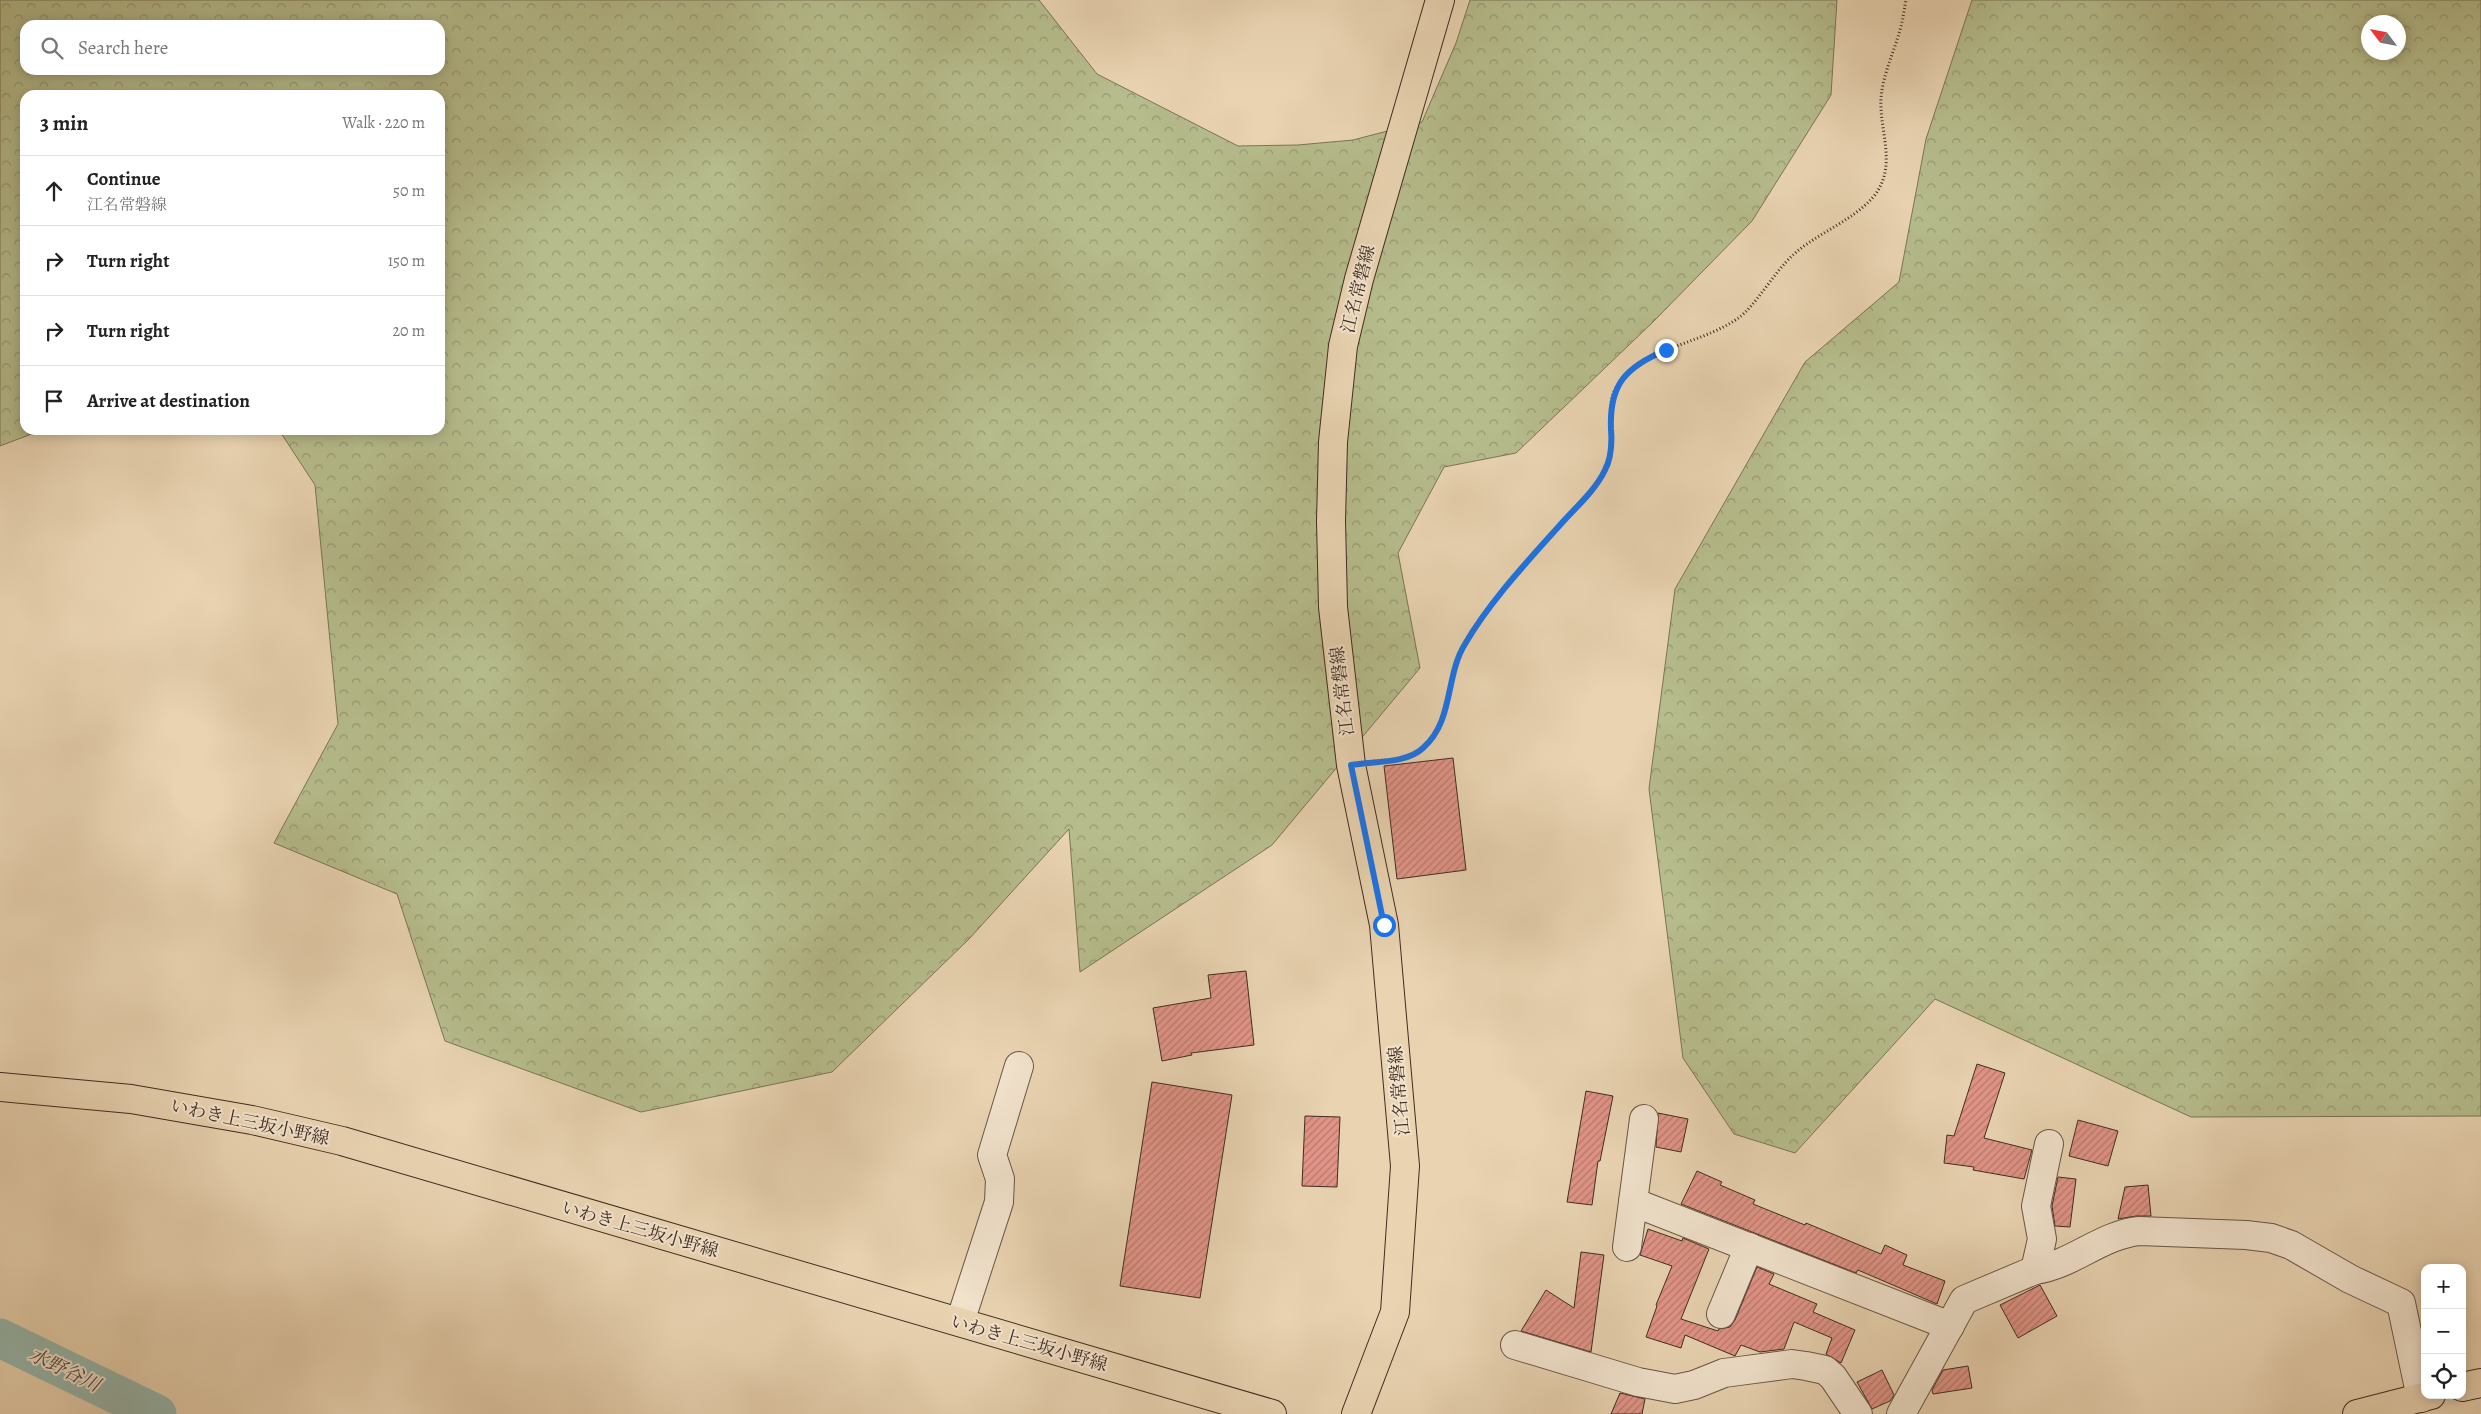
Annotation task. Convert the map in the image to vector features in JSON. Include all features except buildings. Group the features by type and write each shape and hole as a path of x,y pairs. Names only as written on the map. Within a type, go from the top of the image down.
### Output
{"main road":[{"name":"江名常磐線","path":"1356,1414 1395,1312 1405,1166 1384,925 1351,765 1333,607 1331,521 1333,442 1343,346 1358,279 1440,0"},
{"name":"いわき上三坂小野線","path":"0,1087 131,1099 252,1120 342,1141 1272,1414"},
{"path":"2466,1386 2481,1382"},
{"path":"2357,1414 2421,1397"}],"street":[{"path":"960,1322 999,1202 1000,1179 992,1155 1019,1066"},
{"path":"1627,1247 1644,1119"},
{"path":"2034,1270 2042,1239 2036,1206 2049,1144"},
{"path":"1633,1202 1950,1326"},
{"path":"1901,1414 1964,1300 2034,1270 2049,1268 2124,1233 2139,1231 2246,1235 2270,1238 2291,1245 2350,1279 2401,1302 2421,1377"},
{"path":"1721,1314 1749,1247"},
{"path":"1515,1345 1638,1382 1675,1388 1694,1385 1724,1373 1792,1364 1806,1366 1825,1370 1858,1414"}],"path":[{"path":"1351,765 1410,758 1432,739 1442,721 1464,645 1502,593 1591,490 1606,469 1612,441 1611,404 1613,392 1622,380 1648,357 1738,318 1775,273 1794,254 1863,206 1877,192 1886,169 1887,156 1881,98 1888,64 1901,28 1906,0"}],"green space":[{"path":"0,0 1039,0 1097,74 1238,146 1298,145 1353,140 1422,122 1456,43 1470,0 1837,0 1831,95 1752,221 1653,322 1516,453 1444,467 1398,553 1420,668 1272,845 1080,972 1069,829 969,939 832,1072 641,1112 445,1041 397,894 274,843 338,724 315,485 282,435 445,435 445,90 20,90 20,435 29,435 0,446"},
{"path":"1972,0 2481,0 2481,1116 2191,1117 1935,999 1795,1153 1734,1134 1683,1058 1649,789 1675,589 1805,362 1899,282 1926,139"}],"waterway":[{"name":"水野谷川","path":"0,1338 157,1414"}],"route":[{"path":"1384,925 1351,765 1410,758 1432,739 1440,726 1464,645 1502,593 1596,485 1606,469 1612,441 1611,404 1613,392 1637,365 1648,357 1666,350"}]}
